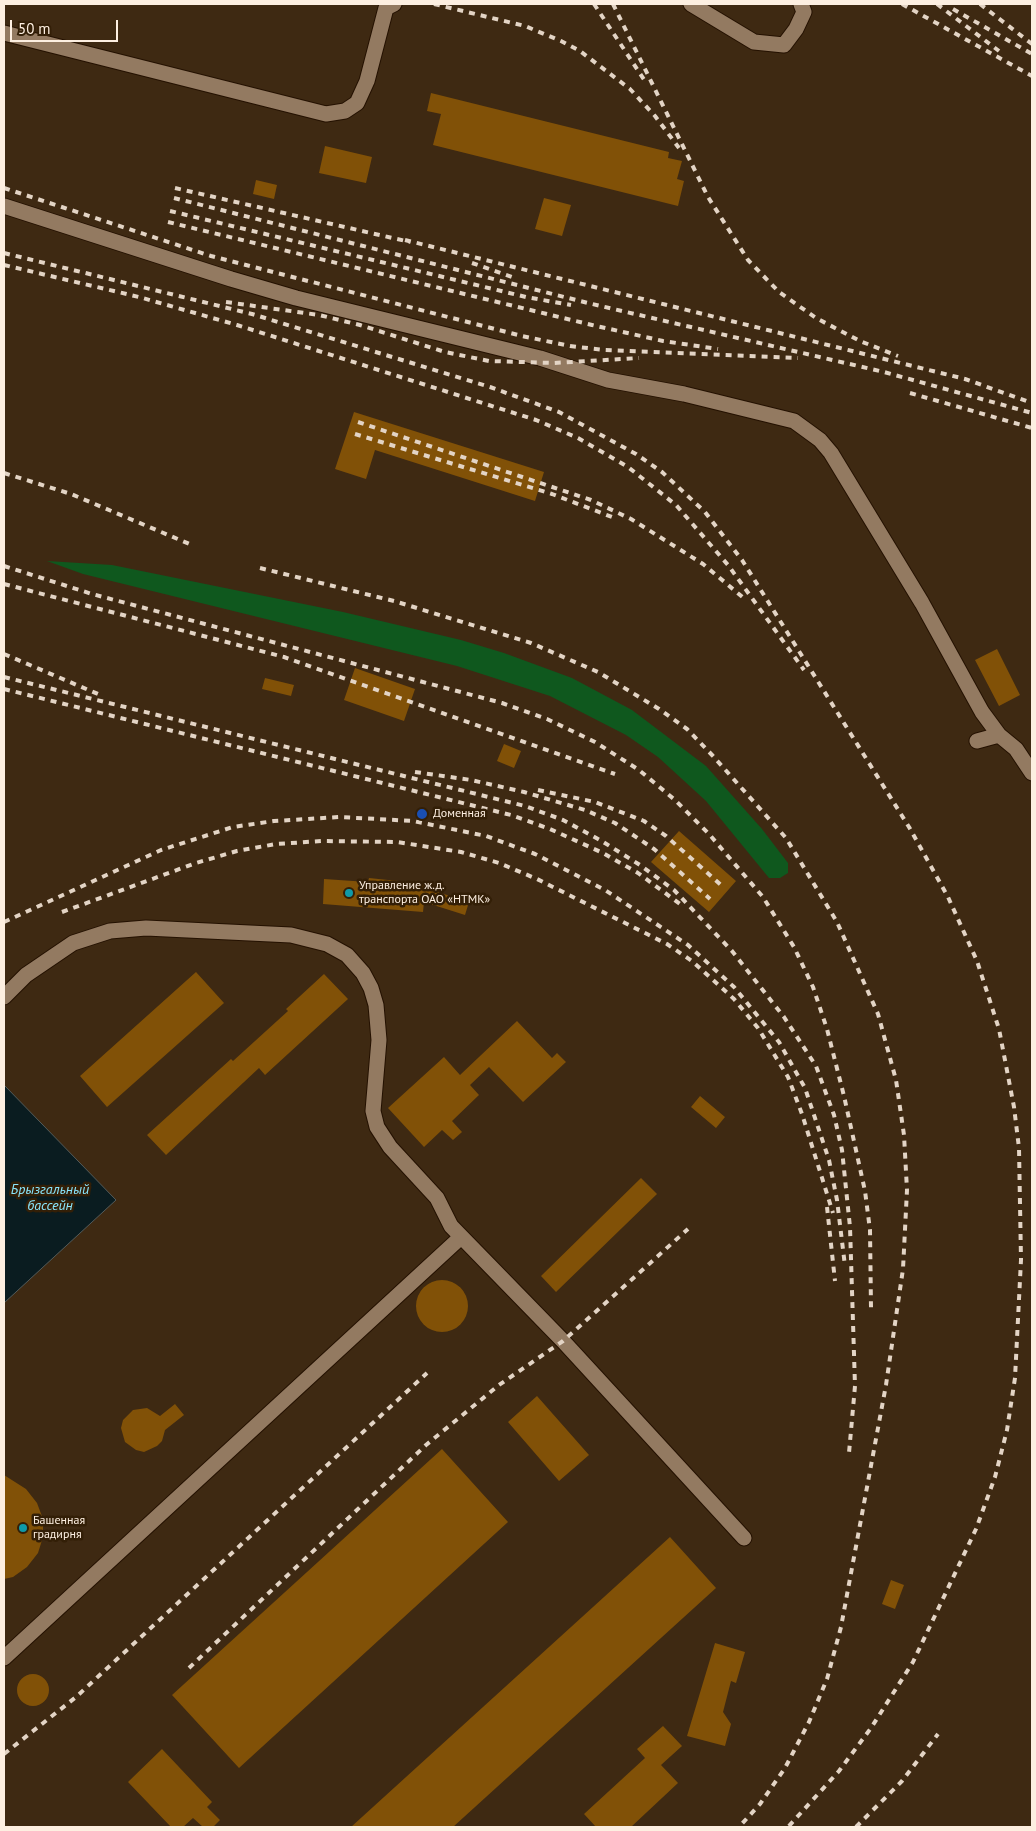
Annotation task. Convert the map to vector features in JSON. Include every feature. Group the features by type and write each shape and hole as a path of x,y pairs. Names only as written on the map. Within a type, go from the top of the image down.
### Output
{"lane":[{"path":"4,33 326,114 345,111 356,103 367,81 386,8 394,4"},
{"path":"691,4 754,42 784,46 796,29 804,12 801,4"},
{"path":"4,206 172,258 231,280 540,358 608,380 684,394 794,421 820,440 831,453 922,603 982,712 999,735 1016,749 1032,773"},
{"path":"977,741 999,735"},
{"path":"4,997 26,975 73,943 110,931 146,928 278,934 315,940 338,949 356,964 363,973 371,988 376,1005 379,1040 373,1111 377,1128 390,1148 437,1198 443,1214 461,1237 563,1340 744,1538"},
{"path":"4,1658 461,1237"}],"green space":[{"path":"47,561 112,565 343,612 461,640 504,653 572,678 632,710 706,766 762,829 788,863 788,873 780,878 769,878 706,801 658,757 626,735 550,696 457,666 83,574"}],"water":[{"name":"Брызгальный бассейн","path":"4,1085 116,1200 4,1303"}],"building":[{"path":"431,93 669,152 668,158 682,161 677,179 684,181 678,206 433,145 441,114 427,111"},
{"path":"325,146 372,157 366,183 319,173"},
{"path":"256,180 277,185 274,199 253,194"},
{"path":"544,198 571,205 562,236 535,229"},
{"path":"354,412 544,472 535,501 375,450 366,479 335,469"},
{"path":"997,649 1020,695 999,706 975,660"},
{"path":"355,668 415,689 404,721 344,700"},
{"path":"265,678 294,685 291,696 262,689"},
{"path":"504,744 521,751 514,768 497,761"},
{"path":"679,831 736,881 709,912 651,862"},
{"path":"369,878 426,884 425,888 469,902 465,915 424,902 423,912 323,904 324,879 368,882"},
{"path":"196,972 224,1003 107,1107 80,1076"},
{"path":"324,974 348,999 265,1075 259,1068 166,1155 147,1135 231,1059 233,1061 288,1011 286,1009"},
{"path":"517,1021 552,1058 557,1053 566,1062 523,1102 489,1067 470,1085 479,1095 452,1121 462,1132 453,1140 442,1130 424,1147 388,1108 444,1057 460,1075"},
{"path":"700,1096 725,1117 716,1128 691,1107"},
{"path":"641,1178 657,1194 556,1292 541,1276"},
{"path":"437,1280 447,1280 461,1287 468,1301 468,1311 461,1325 447,1332 437,1332 427,1328 420,1321 416,1311 416,1301 420,1291 427,1284"},
{"path":"537,1396 589,1455 559,1481 508,1422"},
{"path":"175,1404 184,1415 165,1430 162,1441 157,1446 144,1452 136,1450 125,1442 121,1428 123,1420 133,1410 147,1408 160,1416"},
{"path":"442,1449 508,1522 239,1768 172,1695"},
{"name":"Башенная градирня","path":"4,1475 26,1489 37,1503 43,1519 43,1537 38,1553 27,1567 13,1577 4,1579"},
{"path":"670,1537 716,1588 453,1827 351,1827"},
{"path":"891,1580 904,1585 895,1609 882,1604"},
{"path":"715,1643 745,1652 736,1683 731,1681 723,1712 731,1724 725,1746 687,1736"},
{"path":"33,1674 45,1678 49,1690 45,1702 33,1706 21,1702 17,1690 21,1678"},
{"path":"663,1726 682,1746 661,1765 678,1783 631,1827 596,1827 584,1814 645,1758 637,1749"},
{"path":"162,1749 212,1802 207,1807 220,1820 213,1827 203,1827 193,1818 183,1827 171,1827 128,1782"}],"railway":[{"path":"434,4 525,26 580,51 630,89 655,116 679,148"},
{"path":"594,4 645,81"},
{"path":"613,4 708,197 748,260 779,292 816,318 860,341 898,356"},
{"path":"902,4 1032,76"},
{"path":"937,4 999,51"},
{"path":"980,4 1032,44"},
{"path":"953,9 1032,54"},
{"path":"4,188 211,256 522,336 570,346 604,350 798,358"},
{"path":"175,188 410,242"},
{"path":"174,198 592,304 884,372 1032,413"},
{"path":"170,211 526,297 571,305"},
{"path":"168,222 592,325 663,341 718,349"},
{"path":"405,240 965,379 1032,403"},
{"path":"4,253 252,314 490,387 559,412 636,454 662,472 705,512 742,560 909,827 948,897 977,961 999,1029 1014,1107 1019,1148 1021,1260 1015,1378 1007,1430 995,1477 976,1529 913,1662 871,1728 839,1771 788,1827"},
{"path":"472,263 512,277"},
{"path":"4,265 139,297 237,325 536,420 578,438 628,467 676,505 728,565 804,670"},
{"path":"226,302 319,315 360,325 445,352 489,361 554,363 639,358"},
{"path":"910,393 1032,428"},
{"path":"358,422 591,500 631,519 703,564 746,600"},
{"path":"355,434 552,494 612,517"},
{"path":"4,473 71,494 192,545"},
{"path":"4,566 92,594 502,703 547,719 595,742 639,770 675,800 709,834 763,897 794,947 813,987 827,1029 865,1191 870,1230 871,1308"},
{"path":"260,568 394,601 531,643 598,672 659,709 687,729 786,838 837,922 878,1014 896,1080 904,1135 907,1190 903,1269 886,1385 841,1627 827,1679 809,1722 785,1768 760,1804 739,1827"},
{"path":"4,584 284,657 615,774"},
{"path":"4,654 98,694"},
{"path":"4,677 525,806 563,820 600,840 640,865 674,890 732,951 784,1017 816,1066 834,1115 842,1150 850,1227 855,1386 849,1453"},
{"path":"4,689 511,815 550,829 603,853 638,873 680,904"},
{"path":"415,772 471,780 524,792 585,810 615,823 654,849 710,899"},
{"path":"538,790 595,802 644,821 666,836 722,886"},
{"path":"4,922 161,850 233,827 274,821 340,817 413,821 486,836 535,854 605,890 688,945 734,987 779,1042 805,1088 829,1160 837,1200 845,1266"},
{"path":"62,912 196,863 237,851 276,844 322,841 397,842 461,852 499,863 537,879 667,944 692,961 734,999 758,1028 788,1077 802,1114 833,1213"},
{"path":"827,1207 835,1281"},
{"path":"189,1668 426,1445 499,1385 563,1341 688,1229"},
{"path":"4,1754 76,1697 427,1373"},
{"path":"856,1827 902,1781 938,1734"}],"place":[{"name":"Доменная","path":"422,814"},
{"name":"Управление ж.д. транспорта ОАО «НТМК»","path":"349,893"},
{"name":"Башенная градирня","path":"23,1528"}]}
